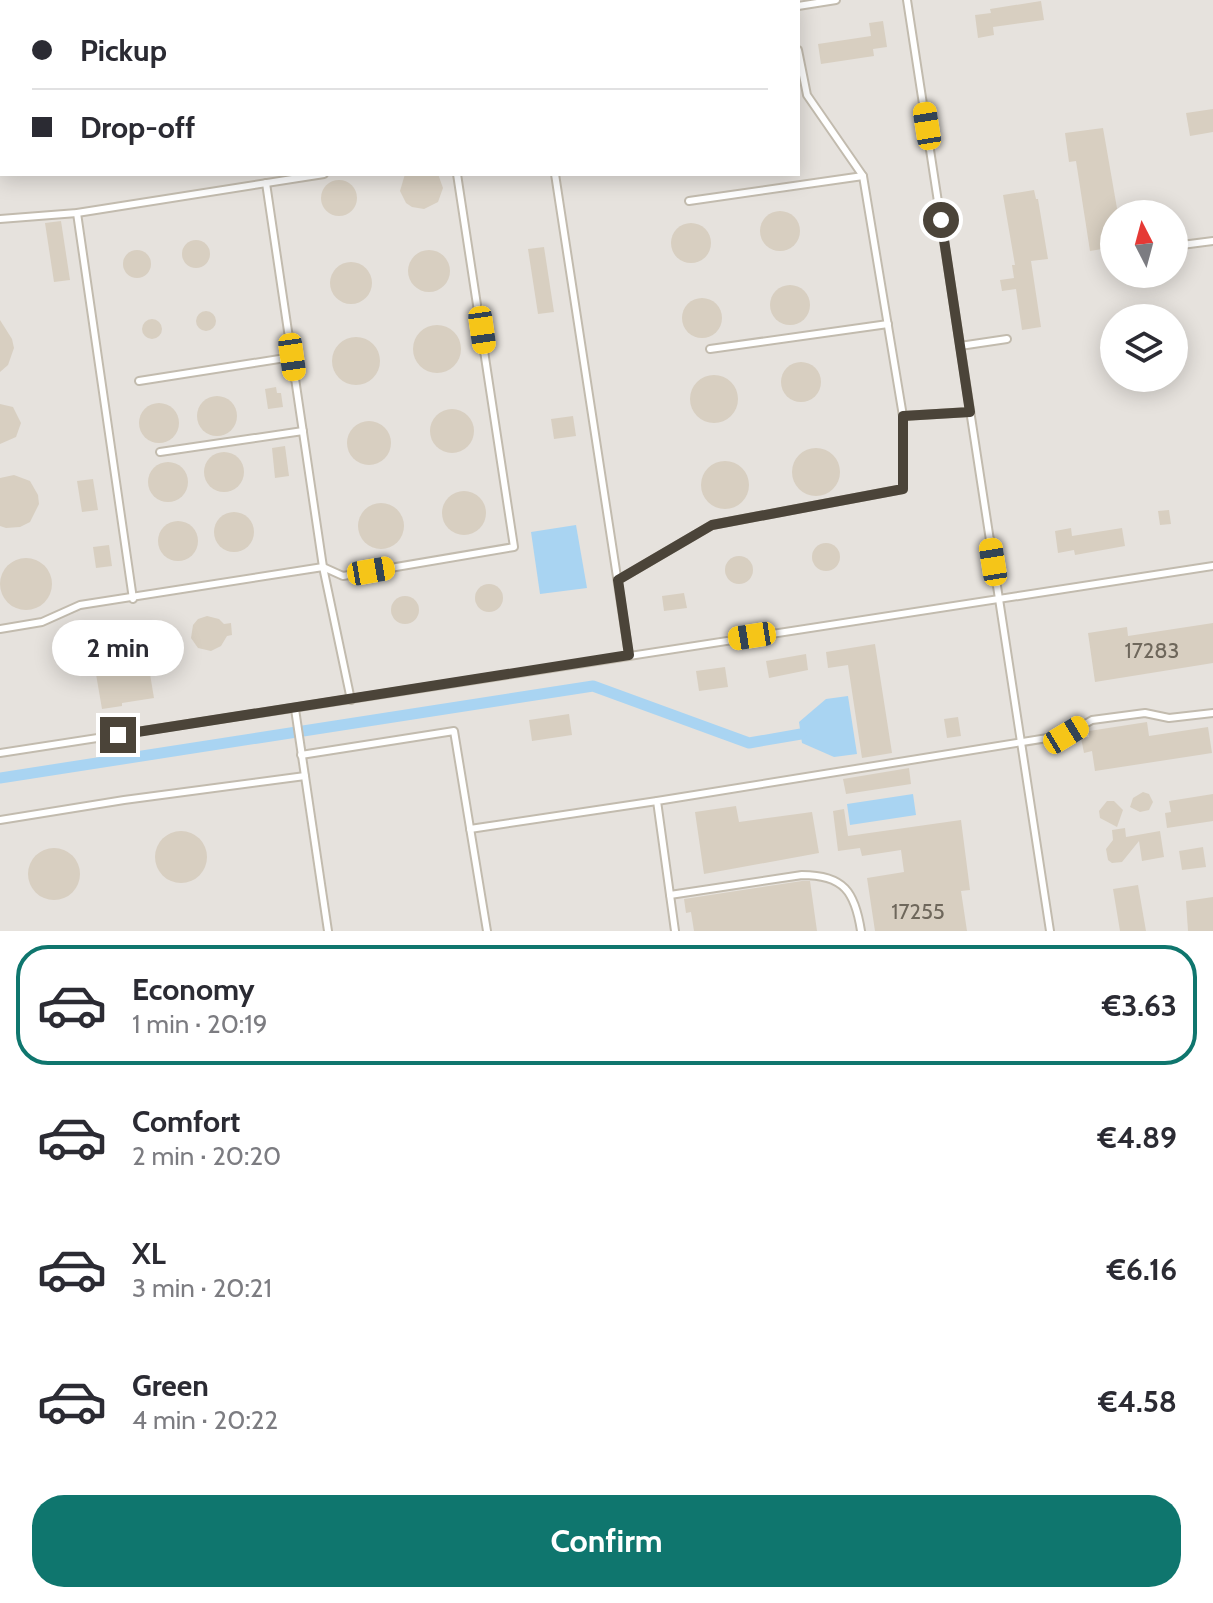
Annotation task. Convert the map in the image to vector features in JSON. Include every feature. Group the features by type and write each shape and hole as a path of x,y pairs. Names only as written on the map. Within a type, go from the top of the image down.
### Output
{"lane":[{"path":"800,6 836,0"},
{"path":"907,0 1050,931"},
{"path":"618,580 712,525 903,489 903,416 863,176 807,95 800,60"},
{"path":"0,219 77,213 311,176"},
{"path":"0,629 42,622 80,605 323,567 343,576 514,547 457,176"},
{"path":"555,176 629,655"},
{"path":"689,201 863,176"},
{"path":"266,183 323,567 351,700"},
{"path":"77,213 133,599"},
{"path":"1188,244 1213,241"},
{"path":"710,349 888,324"},
{"path":"960,346 1007,339"},
{"path":"139,381 292,357"},
{"path":"903,416 970,412"},
{"path":"160,452 303,431"},
{"path":"0,753 1213,566"},
{"path":"295,709 328,931"},
{"path":"470,829 1022,743 1066,735 1092,720 1145,713 1169,718 1213,713"},
{"path":"301,755 454,731 487,931"},
{"path":"0,820 305,776"},
{"path":"657,801 675,931"},
{"path":"670,895 802,875 824,877 837,881 852,896 861,931"}],"shaded area":[{"path":"800,0 1213,0 1213,931 0,931 0,176 800,176"}],"water":[{"path":"576,525 587,588 540,594 531,532"},
{"path":"848,696 857,754 834,757 802,743 799,722 826,699"},
{"path":"913,794 916,815 850,825 847,804"}],"building":[{"path":"1041,1 1044,20 993,27 994,35 978,38 975,15 991,13 990,9"},
{"path":"883,21 887,47 873,49 874,56 821,64 818,44 871,36 869,23"},
{"path":"1213,109 1213,132 1190,136 1186,113"},
{"path":"1103,128 1116,200 1100,200 1100,249 1090,251 1076,161 1069,162 1065,133"},
{"path":"404,176 439,176 443,188 438,202 424,209 406,203 400,191"},
{"path":"339,180 352,185 357,198 352,211 339,216 326,211 321,198 326,185"},
{"path":"1034,190 1048,259 1031,261 1041,327 1022,330 1016,289 1002,291 1000,280 1014,278 1012,265 1015,265 1003,195"},
{"path":"780,211 794,217 800,231 794,245 780,251 766,245 760,231 766,217"},
{"path":"61,221 70,280 54,282 45,223"},
{"path":"691,223 705,229 711,243 705,257 691,263 677,257 671,243 677,229"},
{"path":"196,240 206,244 210,254 206,264 196,268 186,264 182,254 186,244"},
{"path":"544,247 554,312 538,314 528,249"},
{"path":"137,250 147,254 151,264 147,274 137,278 127,274 123,264 127,254"},
{"path":"429,250 444,256 450,271 444,286 429,292 414,286 408,271 414,256"},
{"path":"351,262 366,268 372,283 366,298 351,304 336,298 330,283 336,268"},
{"path":"790,285 804,291 810,305 804,319 790,325 776,319 770,305 776,291"},
{"path":"702,298 716,304 722,318 716,332 702,338 688,332 682,318 688,304"},
{"path":"202,311 210,311 216,321 210,331 202,331 196,325 196,317"},
{"path":"148,319 156,319 162,329 156,339 148,339 142,333 142,325"},
{"path":"0,320 14,348 8,365 0,372"},
{"path":"437,325 454,332 461,349 454,366 437,373 420,366 413,349 420,332"},
{"path":"356,337 365,338 373,344 379,352 379,370 373,378 365,384 356,385 347,384 339,378 333,370 332,361 333,352 339,344 347,338"},
{"path":"801,362 815,368 821,382 815,396 801,402 787,396 781,382 787,368"},
{"path":"714,375 731,382 738,399 731,416 714,423 697,416 690,399 697,382"},
{"path":"276,387 277,393 281,393 283,407 268,409 265,389"},
{"path":"217,396 231,402 237,416 231,430 217,436 203,430 197,416 203,402"},
{"path":"159,403 173,409 179,423 173,437 159,443 145,437 139,423 145,409"},
{"path":"0,404 13,407 21,423 16,437 0,444"},
{"path":"452,409 468,415 474,431 468,447 452,453 436,447 430,431 436,415"},
{"path":"573,416 576,436 554,439 551,419"},
{"path":"369,421 385,427 391,443 385,459 369,465 353,459 347,443 353,427"},
{"path":"285,446 289,476 275,478 272,448"},
{"path":"816,448 833,455 840,472 833,489 816,496 799,489 792,472 799,455"},
{"path":"224,452 238,458 244,472 238,486 224,492 210,486 204,472 210,458"},
{"path":"725,461 742,468 749,485 742,502 725,509 708,502 701,485 708,468"},
{"path":"168,462 182,468 188,482 182,496 168,502 154,496 148,482 154,468"},
{"path":"14,475 30,481 39,504 30,522 20,527 6,528 0,526 0,478"},
{"path":"93,479 98,510 82,512 77,481"},
{"path":"464,491 480,497 486,513 480,529 464,535 448,529 442,513 448,497"},
{"path":"381,503 397,510 404,526 397,542 381,549 365,542 358,526 365,510"},
{"path":"1169,510 1171,524 1160,525 1158,511"},
{"path":"234,512 248,518 254,532 248,546 234,552 220,546 214,532 220,518"},
{"path":"178,521 192,527 198,541 192,555 178,561 164,555 158,541 164,527"},
{"path":"1071,528 1072,536 1122,528 1125,546 1075,555 1074,550 1058,553 1055,531"},
{"path":"826,543 836,547 840,557 836,567 826,571 816,567 812,557 816,547"},
{"path":"109,545 112,566 96,568 93,547"},
{"path":"739,556 749,560 753,570 749,580 739,584 729,580 725,570 729,560"},
{"path":"26,558 44,566 52,584 44,602 26,610 8,602 0,584 8,566"},
{"path":"489,584 499,588 503,598 499,608 489,612 479,608 475,598 479,588"},
{"path":"684,593 687,608 664,611 662,596"},
{"path":"405,596 415,600 419,610 415,620 405,624 395,620 391,610 395,600"},
{"path":"207,616 224,624 231,623 232,635 211,651 198,648 191,638 193,625"},
{"path":"1213,623 1213,663 1095,682 1088,633 1127,627 1128,636"},
{"path":"112,642 113,648 145,644 154,698 102,709 91,645"},
{"path":"875,644 892,753 862,758 848,665 828,668 826,652"},
{"path":"806,654 808,670 769,678 766,661"},
{"path":"725,667 728,687 699,691 696,671"},
{"path":"569,714 572,735 532,741 529,720"},
{"path":"958,717 961,736 947,738 944,719"},
{"path":"1147,722 1149,736 1208,727 1212,753 1095,771 1092,751 1084,753 1081,738 1089,737 1089,731"},
{"path":"909,768 911,784 846,794 843,779"},
{"path":"1143,792 1149,794 1153,802 1149,810 1140,812 1130,807 1133,798"},
{"path":"1213,794 1213,821 1167,828 1165,813 1171,812 1169,801"},
{"path":"1107,801 1114,801 1123,810 1117,827 1100,818 1099,811"},
{"path":"736,806 739,822 812,812 819,853 704,874 695,812"},
{"path":"844,809 848,836 961,820 970,890 961,891 967,931 875,931 867,878 904,872 901,850 862,856 860,848 838,851 833,811"},
{"path":"1125,828 1126,837 1160,831 1164,857 1142,861 1139,841 1122,862 1112,863 1108,860 1106,849 1113,840 1112,830"},
{"path":"181,831 199,839 207,857 199,875 181,883 163,875 155,857 163,839"},
{"path":"1203,847 1206,867 1182,870 1179,851"},
{"path":"54,848 72,856 80,874 72,892 54,900 36,892 28,874 36,856"},
{"path":"810,881 817,931 694,931 691,912 686,913 684,899"},
{"path":"1138,885 1146,931 1120,931 1113,889"},
{"path":"1213,897 1213,931 1188,931 1186,901"}],"waterway":[{"path":"0,778 593,686 749,743 801,734"}],"route":[{"path":"118,735 629,655 618,580 712,525 903,489 903,416 970,412 941,220"}]}
